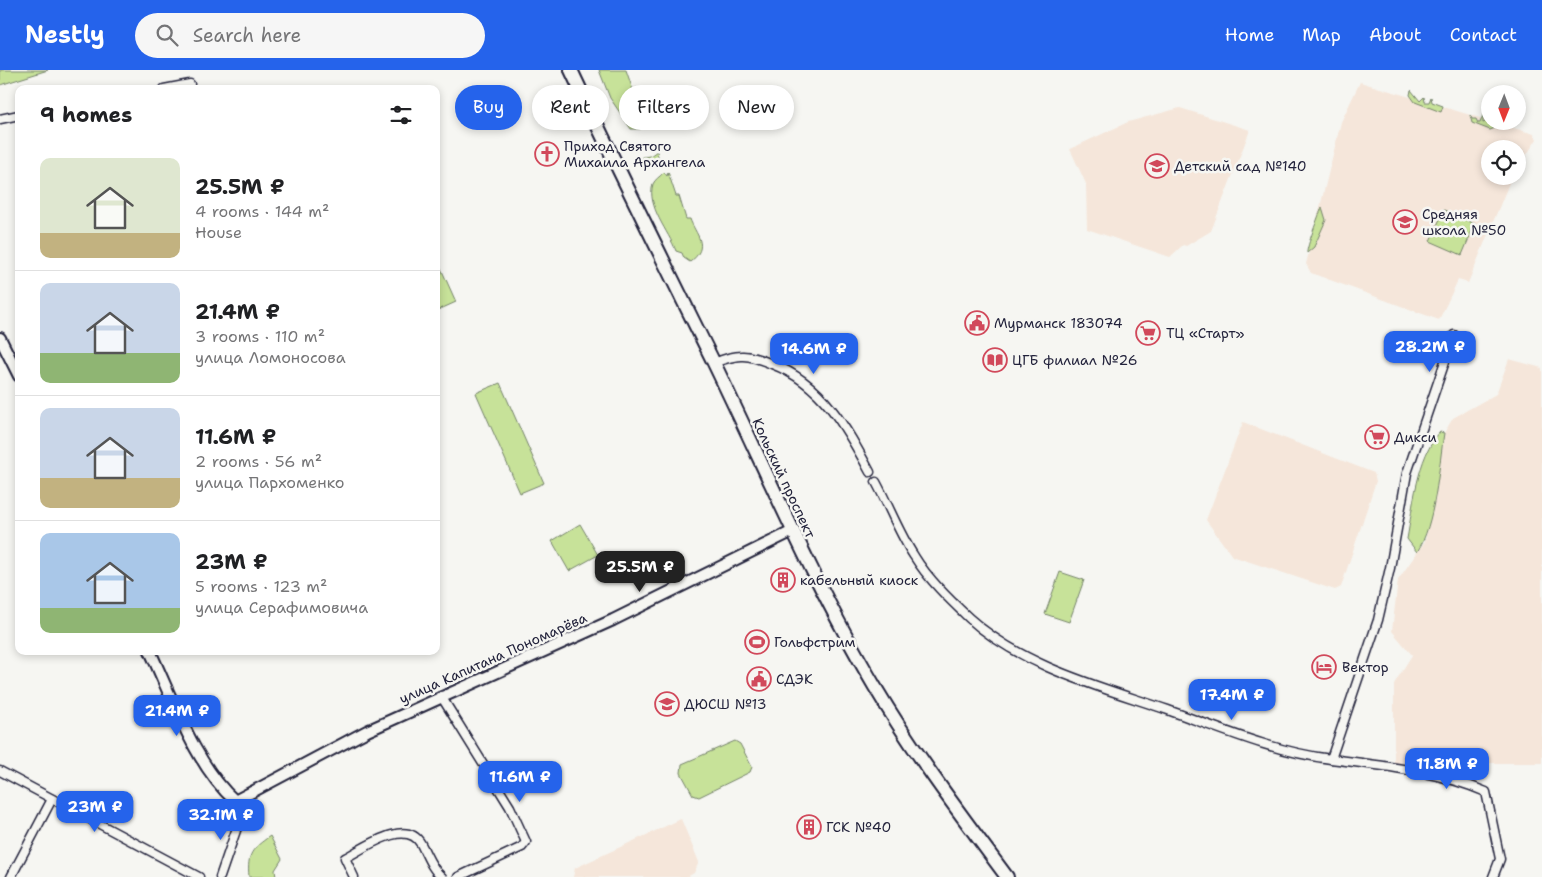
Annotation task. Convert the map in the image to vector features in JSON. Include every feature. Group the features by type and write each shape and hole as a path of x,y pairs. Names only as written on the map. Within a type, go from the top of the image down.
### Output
{"main road":[{"name":"Кольский проспект","path":"571,70 714,363 792,531 876,689 918,753 1007,877"}],"street":[{"path":"185,85 190,84"},
{"path":"0,119 15,116"},
{"path":"1331,759 1378,620 1390,568 1407,473 1454,335"},
{"path":"0,338 15,368"},
{"path":"714,363 732,355 752,356 784,368 811,386 832,408 870,472"},
{"path":"876,482 914,557 941,590 971,620 1008,646 1065,674 1301,755 1438,776 1463,782 1486,792 1500,859 1493,877"},
{"name":"улица Капитана Пономарёва","path":"235,801 367,730 613,620 792,531"},
{"path":"152,655 205,766 220,788 235,801 241,816 220,877"},
{"path":"441,696 510,807 526,842 522,847 458,877"},
{"path":"0,770 199,877"},
{"path":"11,877 52,799"},
{"path":"354,877 345,858 395,832 410,835 419,841 437,873 442,877"}],"shaded area":[{"name":"Средняя школа №50","path":"1360,82 1481,118 1481,130 1521,130 1534,134 1537,139 1526,156 1526,140 1481,140 1481,185 1508,185 1468,283 1458,280 1439,320 1311,273 1306,264 1341,122"},
{"name":"Детский сад №140","path":"1180,108 1250,130 1211,231 1186,246 1183,245 1170,257 1087,229 1086,184 1070,149 1128,122"},
{"path":"1509,359 1542,368 1542,763 1394,763 1394,684 1412,655 1392,631 1398,580 1425,541 1444,433 1453,418 1496,394"},
{"path":"1243,422 1374,473 1376,481 1341,587 1335,590 1232,556 1206,520"},
{"path":"681,819 699,862 694,873 687,877 573,877 575,868"}],"green space":[{"path":"0,70 48,70 0,85"},
{"path":"599,70 626,70 631,85 619,85 619,111 609,95 609,85 605,85"},
{"path":"1411,90 1420,101 1424,97 1425,102 1429,102 1431,97 1432,102 1443,106 1441,112 1415,102 1410,95"},
{"path":"1470,115 1478,123 1481,120 1481,126 1472,123"},
{"path":"657,151 659,162 647,168 642,157 650,156"},
{"path":"664,172 667,176 668,172 676,196 679,196 686,219 690,219 700,240 700,251 690,262 684,258 682,253 676,251 655,210 652,192 653,184"},
{"path":"1322,207 1326,220 1314,247 1307,253 1307,250"},
{"path":"1444,210 1475,224 1462,255 1430,241"},
{"path":"440,266 456,302 440,309"},
{"path":"500,383 544,483 520,493 476,393"},
{"path":"1440,432 1444,433 1432,511 1428,527 1417,552 1407,539 1414,498 1426,455 1432,442"},
{"path":"580,524 598,555 569,571 552,541"},
{"path":"1060,572 1084,580 1069,622 1045,614"},
{"path":"735,741 740,744 752,767 750,772 699,797 693,795 681,773 682,764"},
{"path":"270,836 282,859 275,870 276,877 249,877 249,862 252,852"}],"place":[{"name":"Приход Святого Михаила Архангела","path":"547,154"},
{"name":"Детский сад №140","path":"1157,166"},
{"name":"Средняя школа №50","path":"1405,222"},
{"name":"Мурманск 183074","path":"977,323"},
{"name":"ТЦ «Старт»","path":"1148,333"},
{"name":"ЦГБ филиал №26","path":"995,360"},
{"name":"Дикси","path":"1377,437"},
{"name":"кабельный киоск","path":"783,580"},
{"name":"Гольфстрим","path":"757,642"},
{"name":"Вектор","path":"1324,667"},
{"name":"СДЭК","path":"759,679"},
{"name":"ДЮСШ №13","path":"667,704"},
{"name":"ГСК №40","path":"809,827"}]}
